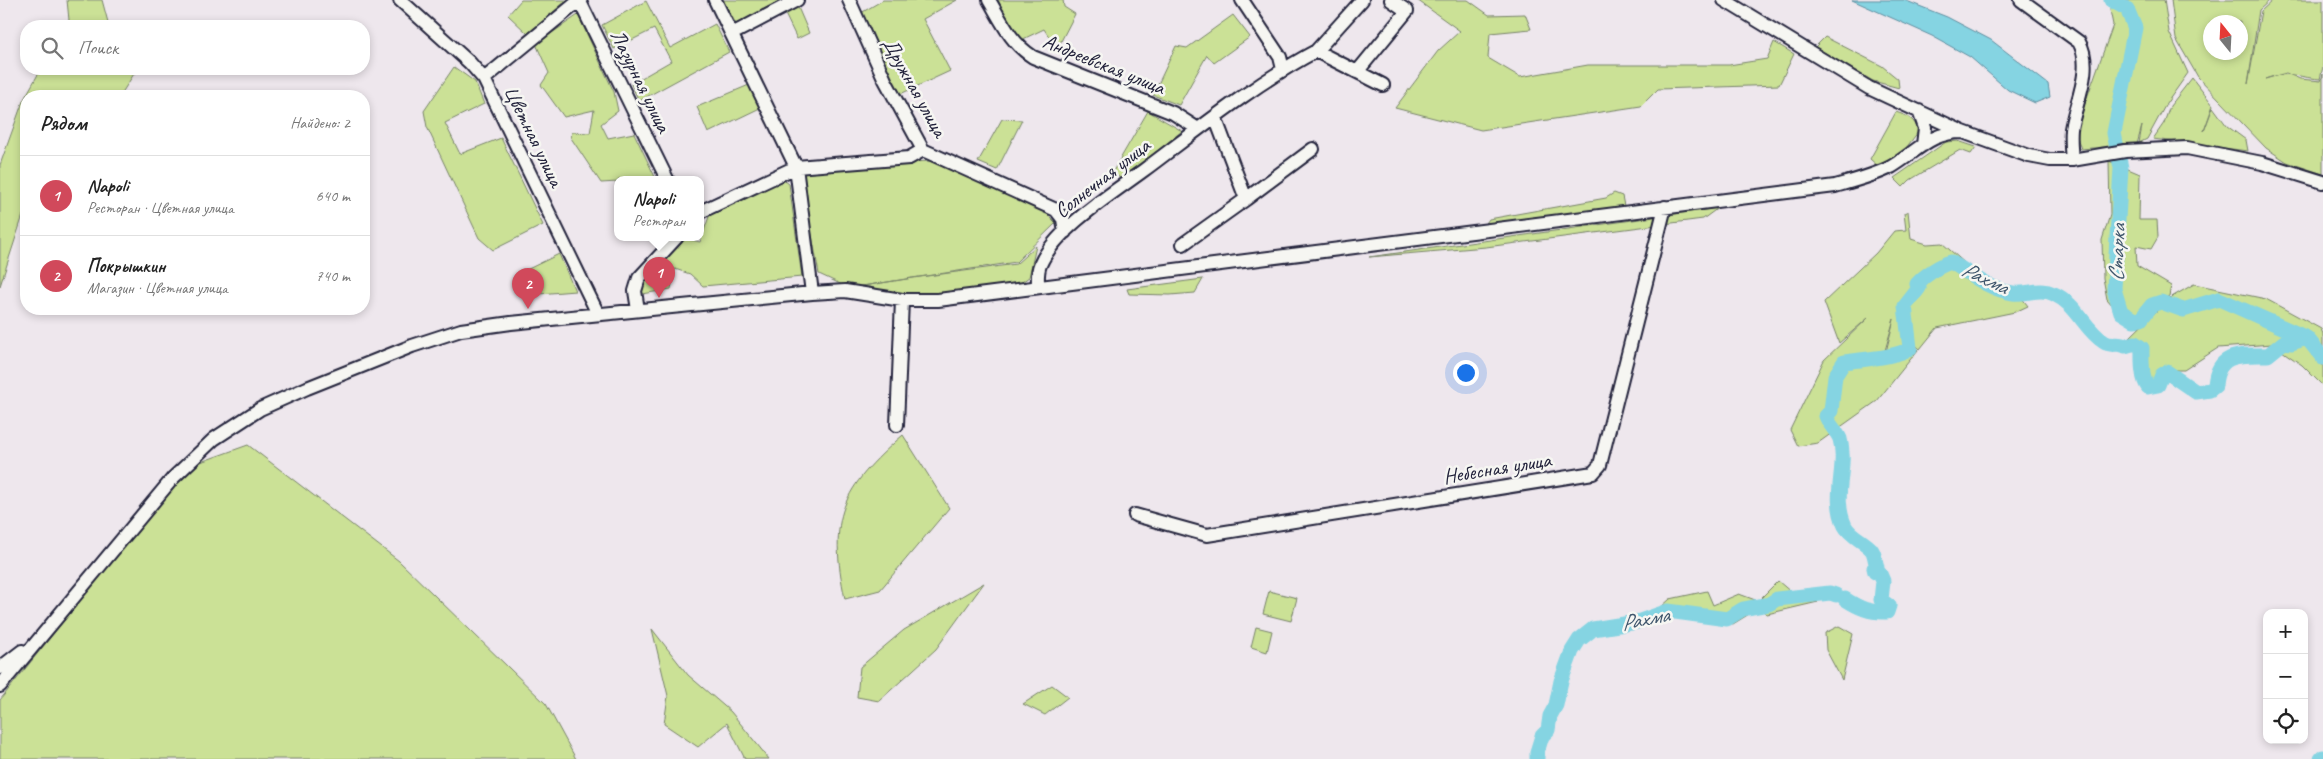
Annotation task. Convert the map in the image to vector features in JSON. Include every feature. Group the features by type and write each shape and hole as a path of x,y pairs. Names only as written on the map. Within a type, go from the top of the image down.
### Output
{"street":[{"name":"Цветная улица","path":"400,0 470,63 484,79 598,314"},
{"path":"484,79 579,0"},
{"name":"Лазурная улица","path":"579,0 666,176"},
{"path":"715,0 796,167 812,293"},
{"path":"732,34 797,0"},
{"name":"Дружная улица","path":"848,0 885,80 923,150 1056,210 1063,219 1064,232"},
{"name":"Андреевская улица","path":"989,0 1009,35 1020,49 1033,58 1174,113 1198,129"},
{"path":"1242,0 1280,56 1283,69"},
{"name":"Солнечная улица","path":"1038,287 1041,263 1064,232 1086,213 1198,129 1283,69 1316,51 1362,0"},
{"path":"1357,72 1407,10 1391,0"},
{"path":"1724,0 1869,88 1963,132 2029,156 2050,160 2072,160 2119,152 2187,148 2210,151 2262,163 2323,182"},
{"path":"2021,0 2079,42 2083,50 2084,71 2071,129 2072,160"},
{"path":"1316,51 1383,85"},
{"path":"1919,111 1925,128 1923,145"},
{"path":"1215,117 1246,199"},
{"path":"0,686 173,478 207,445 241,420 307,388 433,338 482,326 812,293 863,292 902,300 938,300 1834,186 1888,168 1946,132 1963,132"},
{"path":"1183,244 1313,149"},
{"path":"704,210 796,167 909,158 923,150"},
{"name":"Небесная улица","path":"1135,515 1207,534 1593,473 1600,464 1665,207"},
{"path":"638,310 635,291 639,278 673,241"},
{"path":"897,425 902,300"},
{"path":"0,668 42,636"}],"green space":[{"path":"67,0 102,0 107,20 69,20"},
{"path":"521,0 567,0 528,34 508,15"},
{"path":"723,0 781,0 736,24"},
{"path":"883,0 957,0 923,19 950,71 896,96 861,13"},
{"path":"998,0 1063,0 1064,7 1075,14 1057,49 1044,29 1019,41"},
{"path":"1417,0 1468,0 1489,15 1525,14 1531,29 1490,33 1488,58 1520,77 1588,65 1729,65 1767,59 1774,42 1794,54 1779,85 1658,89 1641,106 1481,130 1395,108 1438,51 1460,31"},
{"path":"2108,0 2164,0 2169,32 2188,73 2166,104 2147,139 2139,143 2142,126 2137,144 2081,149 2075,131 2113,25"},
{"path":"2171,0 2270,0 2259,10 2248,84 2261,11 2273,0 2323,0 2323,67 2320,79 2290,75 2300,79 2321,81 2323,74 2323,174 2287,162 2266,148 2198,77 2176,39"},
{"path":"646,1 670,48 715,24 729,52 639,101 631,84 671,61 654,29 614,49 602,25"},
{"path":"797,5 809,33 797,39 784,12"},
{"path":"578,15 614,92 618,111 601,124 608,138 634,133 655,176 614,176 614,182 601,183 571,138 572,132 590,133 594,110 564,117 541,85 549,73 536,44"},
{"path":"1233,15 1250,37 1214,63 1207,55 1179,105 1153,95 1176,46 1187,48"},
{"path":"1825,37 1882,66 1898,79 1899,88 1873,81 1815,47"},
{"path":"454,67 475,82 484,104 445,123 460,154 501,138 543,225 493,250 479,238 427,127 424,111"},
{"path":"38,75 133,75 124,90 29,90"},
{"path":"2192,78 2213,105 2204,131 2213,107 2227,126 2246,140 2248,151 2153,139 2164,123 2170,106"},
{"path":"749,85 760,108 708,133 697,107"},
{"path":"20,109 20,224 0,286 0,165"},
{"path":"1148,111 1182,131 1122,179 1112,173"},
{"path":"1896,112 1913,121 1918,132 1903,152 1879,167 1870,159"},
{"path":"1002,119 1022,120 997,170 978,162"},
{"path":"1958,141 1976,147 1971,154 1960,150 1910,180 1903,187 1894,178 1946,142"},
{"path":"930,161 1044,211 1056,223 1016,262 849,288 819,274 800,168"},
{"path":"2109,161 2140,174 2139,220 2157,220 2158,237 2151,249 2136,246 2137,266 2171,286 2169,296 2138,317 2123,318 2107,299 2103,278 2102,240 2110,215"},
{"path":"780,177 789,184 802,277 703,286 690,274 675,269 671,289 637,295 641,277 676,241 704,241 704,231 711,211"},
{"path":"1614,193 1622,196 1624,206 1484,226 1489,219 1606,198"},
{"path":"1718,208 1703,219 1486,247 1369,257"},
{"path":"1908,211 1911,239 1927,244 1942,243 1967,265 1967,277 1998,292 2021,297 2028,306 2015,312 1937,328 1920,349 1914,344 1898,356 1884,360 1894,319 1882,361 1899,358 1914,346 1918,350 1877,401 1818,443 1798,446 1790,430 1824,360 1868,318 1839,343 1824,302 1876,253 1894,231 1906,230 1904,213"},
{"path":"1036,246 1029,277 1019,284 949,295 911,296 857,287 1016,264"},
{"path":"559,254 575,291 526,295 518,274"},
{"path":"1203,279 1195,293 1170,295 1129,294 1127,289"},
{"path":"2194,284 2266,299 2321,329 2323,334 2323,386 2302,365 2272,344 2218,348 2184,370 2168,370 2159,375 2155,382 2146,380 2142,343 2127,340 2170,298"},
{"path":"903,435 949,508 880,590 845,599 838,546 844,507 853,489 865,472"},
{"path":"248,445 399,561 546,704 576,759 0,759 0,700 170,489 195,464"},
{"path":"1778,581 1792,593 1818,602 1767,614 1759,608 1733,624 1694,611 1660,608 1670,599 1707,591 1713,605 1739,594 1758,601"},
{"path":"984,583 936,649 879,701 857,697 860,667 904,630"},
{"path":"1269,591 1297,598 1291,621 1263,614"},
{"path":"1839,626 1853,634 1842,680 1826,650 1825,633"},
{"path":"1256,627 1272,631 1267,652 1251,647"},
{"path":"652,629 688,675 731,712 769,759 745,759 727,723 698,747 664,724 668,696"},
{"path":"1052,685 1068,697 1045,715 1023,704"}],"water":[{"path":"1852,0 1904,0 1947,17 1991,40 2048,84 2050,97 2035,103 2008,90 1970,57 1932,36"}],"waterway":[{"name":"Старка","path":"2111,0 2127,9 2135,28 2114,133 2121,168 2114,289 2121,312 2134,320 2141,319 2152,305 2161,302 2183,310 2219,299 2307,338"},
{"name":"Рахма","path":"1845,599 1875,612 1887,612 1889,606 1881,600 1883,581 1880,574 1875,572 1874,568 1877,567 1872,551 1847,530 1841,515 1839,493 1842,450 1839,436 1826,416 1831,411 1835,376 1844,362 1888,356 1910,348 1905,306 1919,288 1917,284 1942,265 1951,262 1996,289 2013,293 2043,291 2062,298 2075,310 2097,337 2104,342 2125,346 2135,343 2142,348 2143,374 2148,387 2158,385 2162,375 2167,372 2196,392 2210,390 2215,386 2220,367 2226,361 2240,356 2268,355 2284,342 2292,343 2307,338 2323,358"},
{"name":"Рахма","path":"1537,759 1542,736 1548,730 1550,716 1556,705 1561,681 1572,651 1579,640 1593,629 1637,622 1668,611 1727,619 1743,609 1769,604 1777,599 1830,593 1836,595"}],"place":[{"name":"Napoli","path":"659,298"},
{"name":"Покрышкин","path":"528,309"}]}
